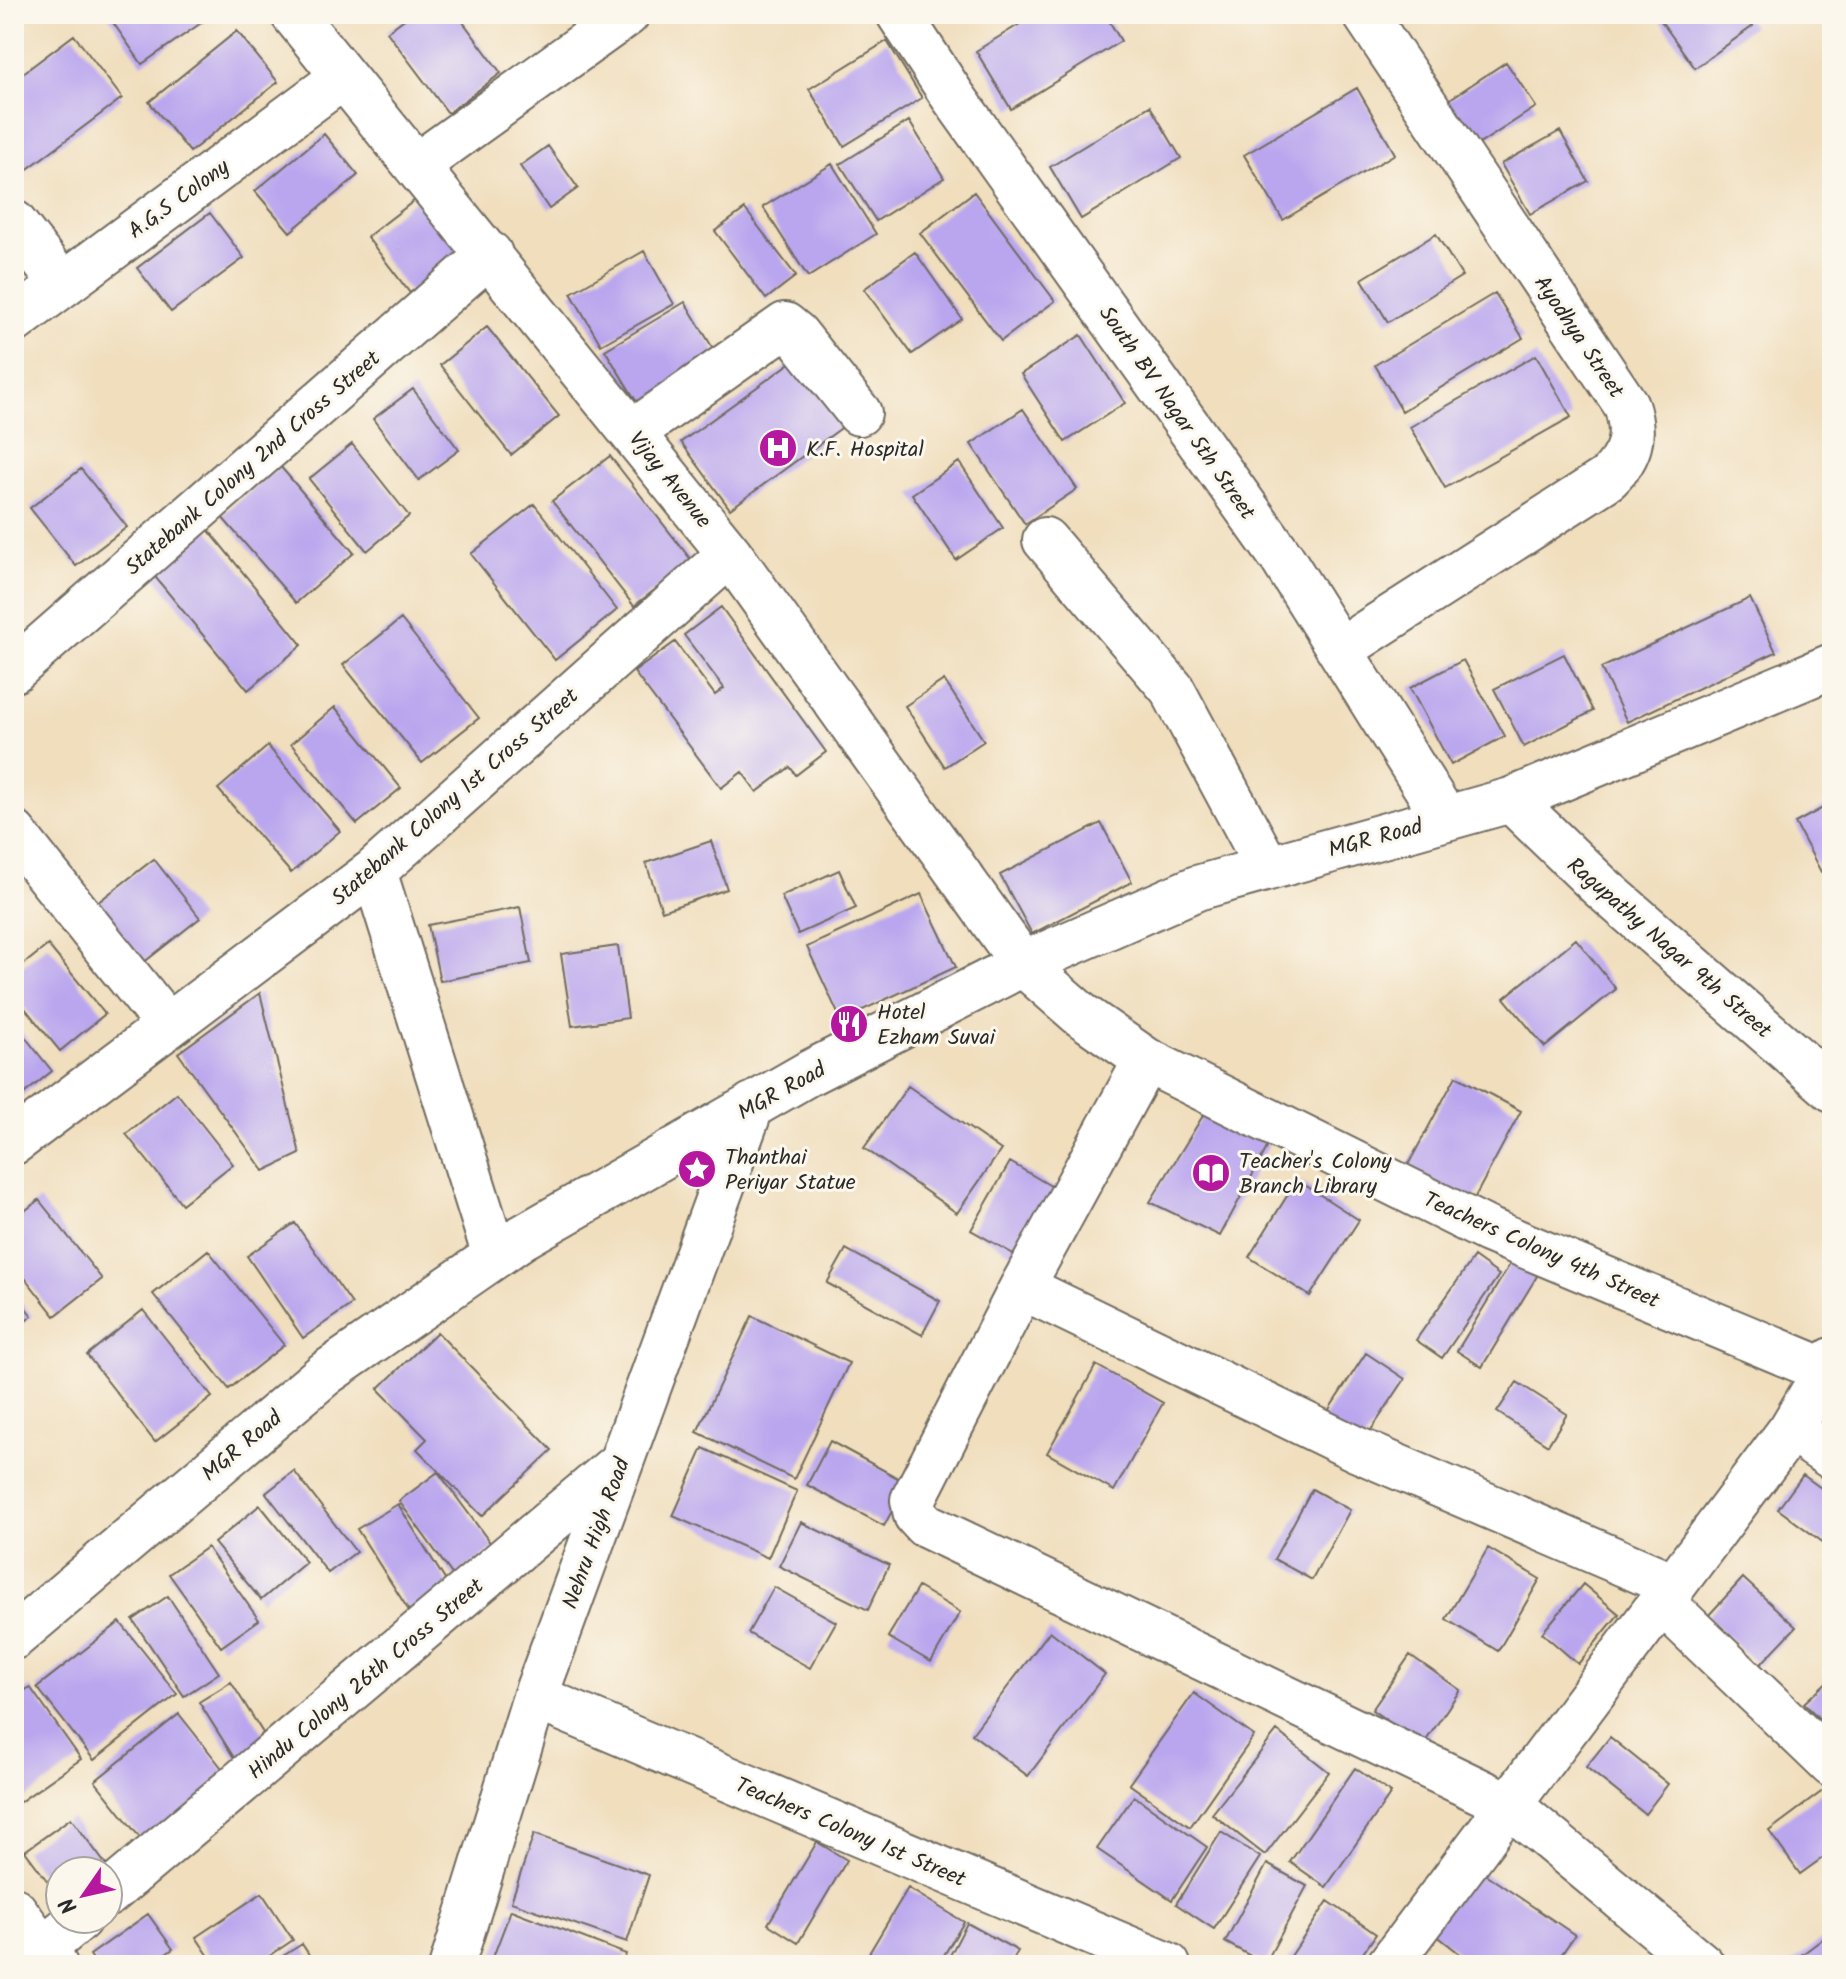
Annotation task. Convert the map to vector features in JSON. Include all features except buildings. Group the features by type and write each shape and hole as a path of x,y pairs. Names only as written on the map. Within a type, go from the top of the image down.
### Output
{"street":[{"name":"Vijay Avenue","path":"293,14 730,554 1023,964"},
{"path":"416,166 627,14"},
{"name":"South BV Nagar 5th Street","path":"899,14 952,95 1282,558 1445,818"},
{"name":"Ayodhya Street","path":"1340,650 1608,478 1627,455 1633,426 1626,405 1365,14"},
{"name":"A.G.S Colony","path":"14,321 61,283 343,77"},
{"path":"14,223 61,283"},
{"name":"Statebank Colony 2nd Cross Street","path":"14,670 490,254"},
{"path":"633,432 785,325 796,334 859,413"},
{"path":"1045,540 1172,689 1267,866"},
{"name":"Statebank Colony 1st Cross Street","path":"14,1142 374,871 730,554"},
{"name":"MGR Road","path":"14,1637 326,1373 495,1256 752,1105 1023,964 1197,888 1511,800 1832,666"},
{"name":"Ragupathy Nagar 9th Street","path":"1511,800 1590,877 1831,1087"},
{"path":"14,833 168,1026"},
{"path":"374,871 495,1256"},
{"name":"Teachers Colony 4th Street","path":"1023,964 1080,1014 1146,1060 1488,1230 1828,1365"},
{"path":"1146,1060 1022,1287 913,1500 916,1515 925,1525 1509,1805 1702,1965"},
{"name":"Nehru High Road","path":"452,1965 535,1697 752,1105"},
{"path":"1022,1287 1356,1449 1667,1593 1832,1765"},
{"path":"1389,1965 1791,1429 1828,1365"},
{"path":"1791,1429 1832,1457"},
{"name":"Hindu Colony 26th Cross Street","path":"124,1881 621,1462"},
{"name":"Teachers Colony 1st Street","path":"535,1697 1168,1965"},
{"path":"14,1910 49,1957 66,1935"}],"place":[{"name":"K.F. Hospital","path":"778,448"},
{"name":"Hotel Ezham Suvai","path":"849,1024"},
{"name":"Thanthai Periyar Statue","path":"697,1169"},
{"name":"Teacher's Colony Branch Library","path":"1211,1173"}]}
